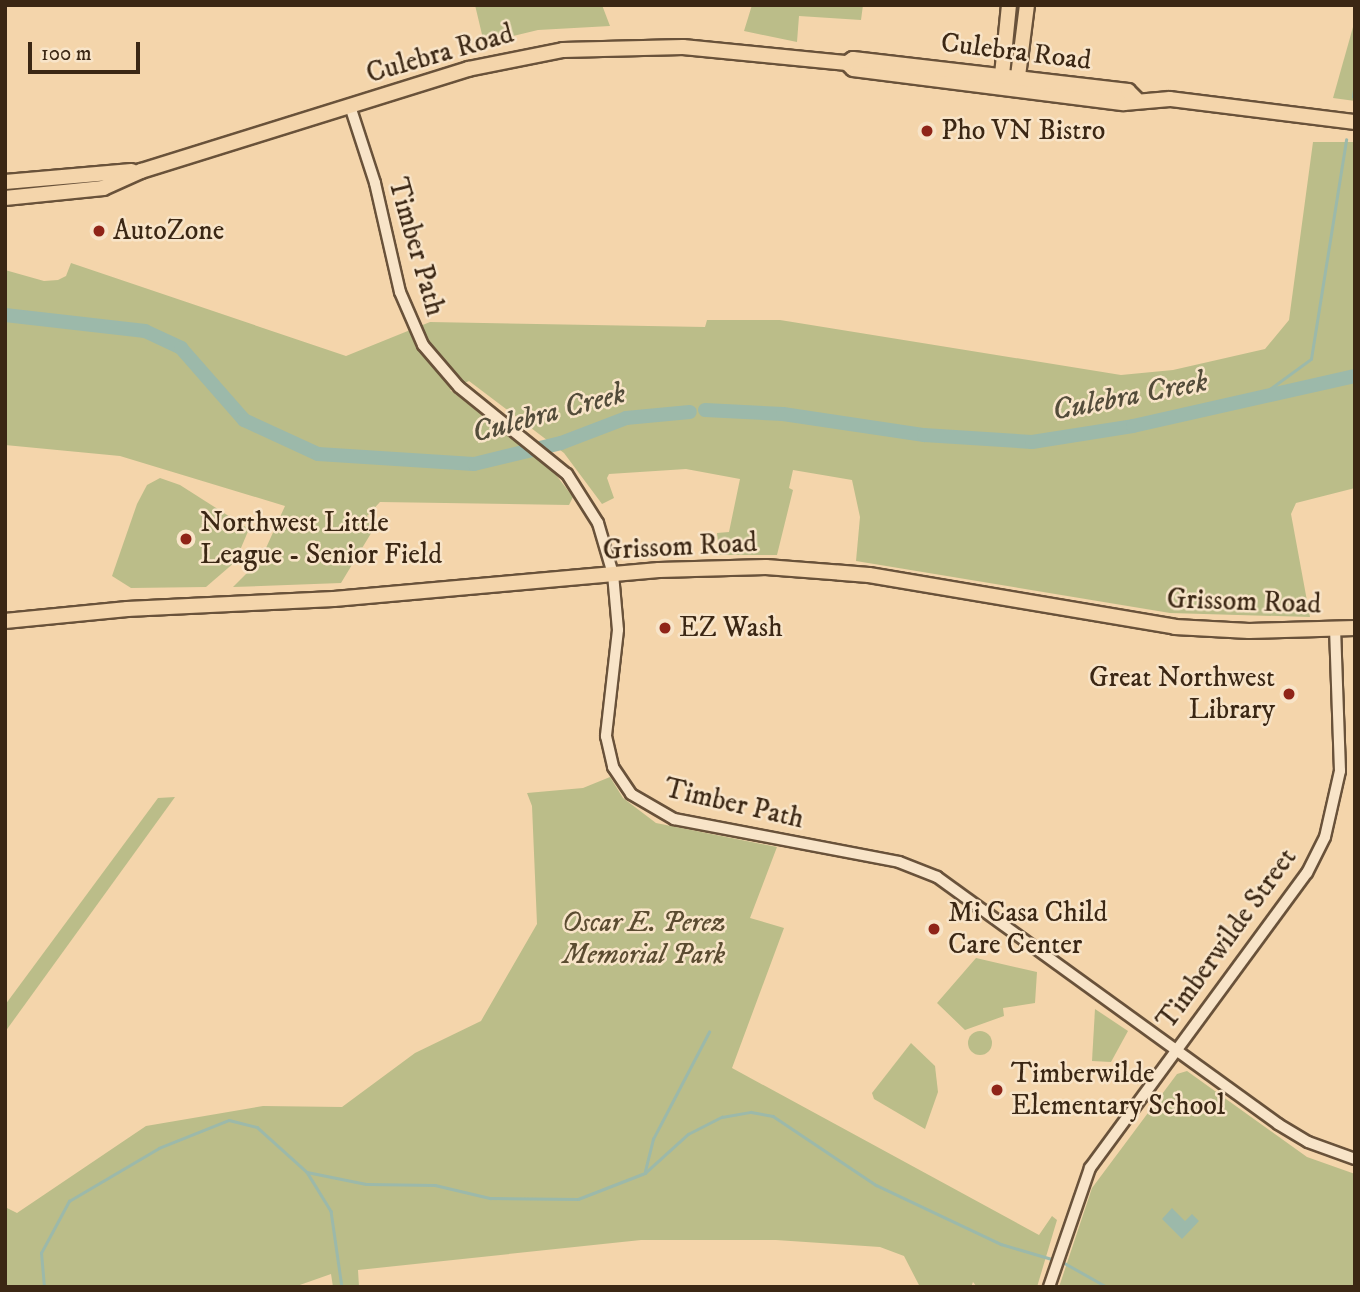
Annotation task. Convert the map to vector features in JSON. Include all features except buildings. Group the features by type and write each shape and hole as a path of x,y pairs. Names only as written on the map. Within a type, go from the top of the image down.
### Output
{"main road":[{"path":"1002,75 1009,5"},
{"path":"1018,76 1027,5"},
{"name":"Culebra Road","path":"5,198 103,188 141,171 500,60 563,50 683,47 847,63 853,59 1018,76 1128,91 1136,99"},
{"name":"Culebra Road","path":"847,63 853,69 1124,103 1136,99 1355,122"},
{"name":"Culebra Road","path":"5,182 141,171"},
{"name":"Grissom Road","path":"5,621 127,609 334,600 695,568 822,570 1175,627 1355,628"}],"street":[{"name":"Timber Path","path":"350,106 410,319 423,345 459,387 539,448 567,474 589,505 613,574 617,650 606,736 613,767 639,801 674,819 899,862 937,877 1278,1124 1308,1142 1355,1159"},
{"name":"Timberwilde Street","path":"1049,1287 1090,1168 1307,873 1329,828 1340,771 1335,629"}],"green space":[{"path":"475,5 602,5 610,26 538,30 484,43"},
{"path":"752,5 863,5 861,20 799,16 797,42 744,31"},
{"path":"1355,20 1355,101 1333,98"},
{"path":"1313,142 1355,142 1355,488 1296,503 1291,514 1310,617 1170,613 856,561 860,517 852,480 793,470 789,488 793,490 777,555 719,555 717,533 729,532 740,479 686,469 609,474 607,478 614,498 602,504 564,453 469,381 450,390 553,471 573,497 569,505 380,502 367,516 376,525 341,583 233,587 261,559 285,506 120,456 5,445 5,270 44,281 58,280 66,276 71,263 346,356 430,322 705,327 707,320 780,320 1121,375 1173,370 1265,349 1289,320"},
{"name":"Northwest Little League - Senior Field","path":"160,478 180,485 249,529 235,562 206,587 131,588 112,576 137,504 147,485"},
{"name":"Oscar E. Perez Memorial Park","path":"610,777 623,798 656,823 777,847 750,918 784,928 732,1068 1039,1235 1052,1216 1057,1220 1037,1287 977,1287 973,1282 971,1287 920,1287 904,1256 880,1247 776,1240 641,1240 358,1270 359,1287 333,1287 331,1274 294,1287 5,1287 5,1207 17,1213 146,1126 263,1106 342,1107 415,1053 481,1021 537,924 532,806 527,793 583,788"},
{"path":"175,797 5,1032 5,1005 158,798"},
{"path":"976,958 1037,972 1035,1003 1003,1008 1004,1016 965,1030 937,1003"},
{"path":"1095,1009 1128,1031 1111,1062 1092,1061"},
{"path":"975,1031 985,1031 992,1038 992,1048 985,1055 975,1055 968,1048 968,1038"},
{"path":"911,1043 935,1066 938,1092 925,1129 874,1099 872,1093"},
{"path":"1187,1071 1307,1157 1355,1174 1355,1287 1059,1287 1092,1188 1177,1074"}],"shaded area":[{"path":"1172,1208 1185,1221 1192,1214 1199,1221 1182,1239 1162,1219"}],"waterway":[{"path":"1353,97 1355,83"},
{"path":"1259,397 1311,359 1346,140"},
{"name":"Culebra Creek","path":"5,315 145,331 181,348 244,420 318,454 474,464 561,443 626,418 690,412"},
{"name":"Culebra Creek","path":"705,410 783,414 924,435 1032,442 1133,426 1355,376"},
{"path":"645,1171 653,1139 709,1032"},
{"path":"44,1287 41,1253 69,1201 159,1148 229,1120 257,1127 307,1172 366,1184 435,1185 490,1198 578,1199 645,1173 688,1134 722,1117 751,1112 773,1116 876,1185 1001,1244 1055,1260"},
{"path":"307,1172 331,1211 342,1287"},
{"path":"1061,1261 1107,1287"}],"place":[{"name":"Pho VN Bistro","path":"927,131"},
{"name":"AutoZone","path":"99,231"},
{"name":"Northwest Little League - Senior Field","path":"186,539"},
{"name":"EZ Wash","path":"665,628"},
{"name":"Great Northwest Library","path":"1289,694"},
{"name":"Mi Casa Child Care Center","path":"934,929"},
{"name":"Timberwilde Elementary School","path":"997,1090"}]}
